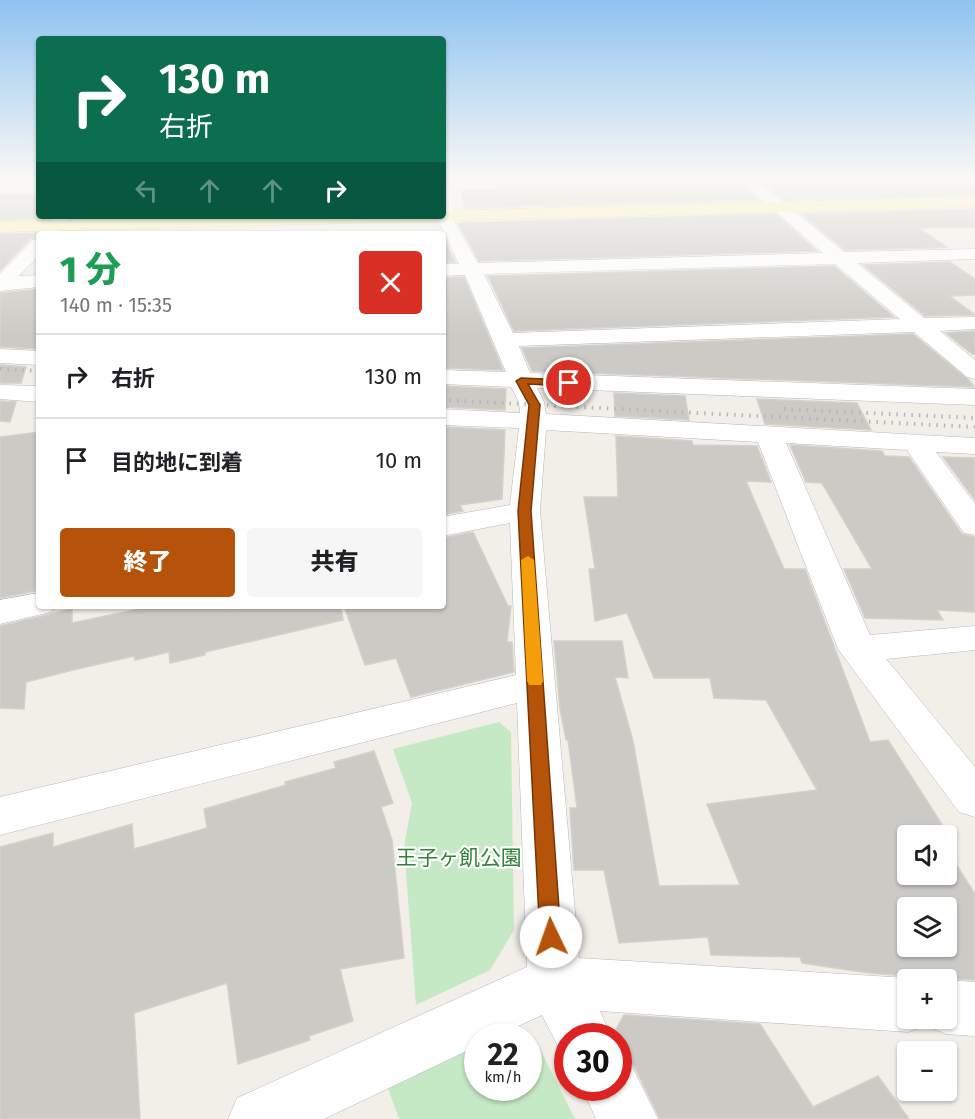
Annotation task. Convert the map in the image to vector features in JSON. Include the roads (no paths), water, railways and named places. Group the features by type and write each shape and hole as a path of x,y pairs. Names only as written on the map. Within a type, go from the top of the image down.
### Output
{"street":[{"path":"454,231 507,340 521,381 534,405 525,511 554,982 576,1023"},
{"path":"808,231 975,372"},
{"path":"1,283 36,247"},
{"path":"446,270 975,254"},
{"path":"1,283 36,281"},
{"path":"507,340 975,323"},
{"path":"0,356 36,358"},
{"path":"446,377 975,397"},
{"path":"0,392 36,394"},
{"path":"446,417 975,446"},
{"path":"768,434 857,649 975,799"},
{"path":"916,444 975,526"},
{"path":"446,526 525,511"},
{"path":"0,612 36,605"},
{"path":"857,649 975,638"},
{"path":"0,816 535,684"},
{"path":"258,1119 554,982 897,1004"},
{"path":"957,1008 975,1009"},
{"path":"618,1101 628,1119"}],"railway":[{"path":"0,369 36,371"},
{"path":"446,400 975,427"},
{"path":"784,409 975,418"}],"park label":[{"name":"王子ヶ飢公園","path":"459,858"}]}
